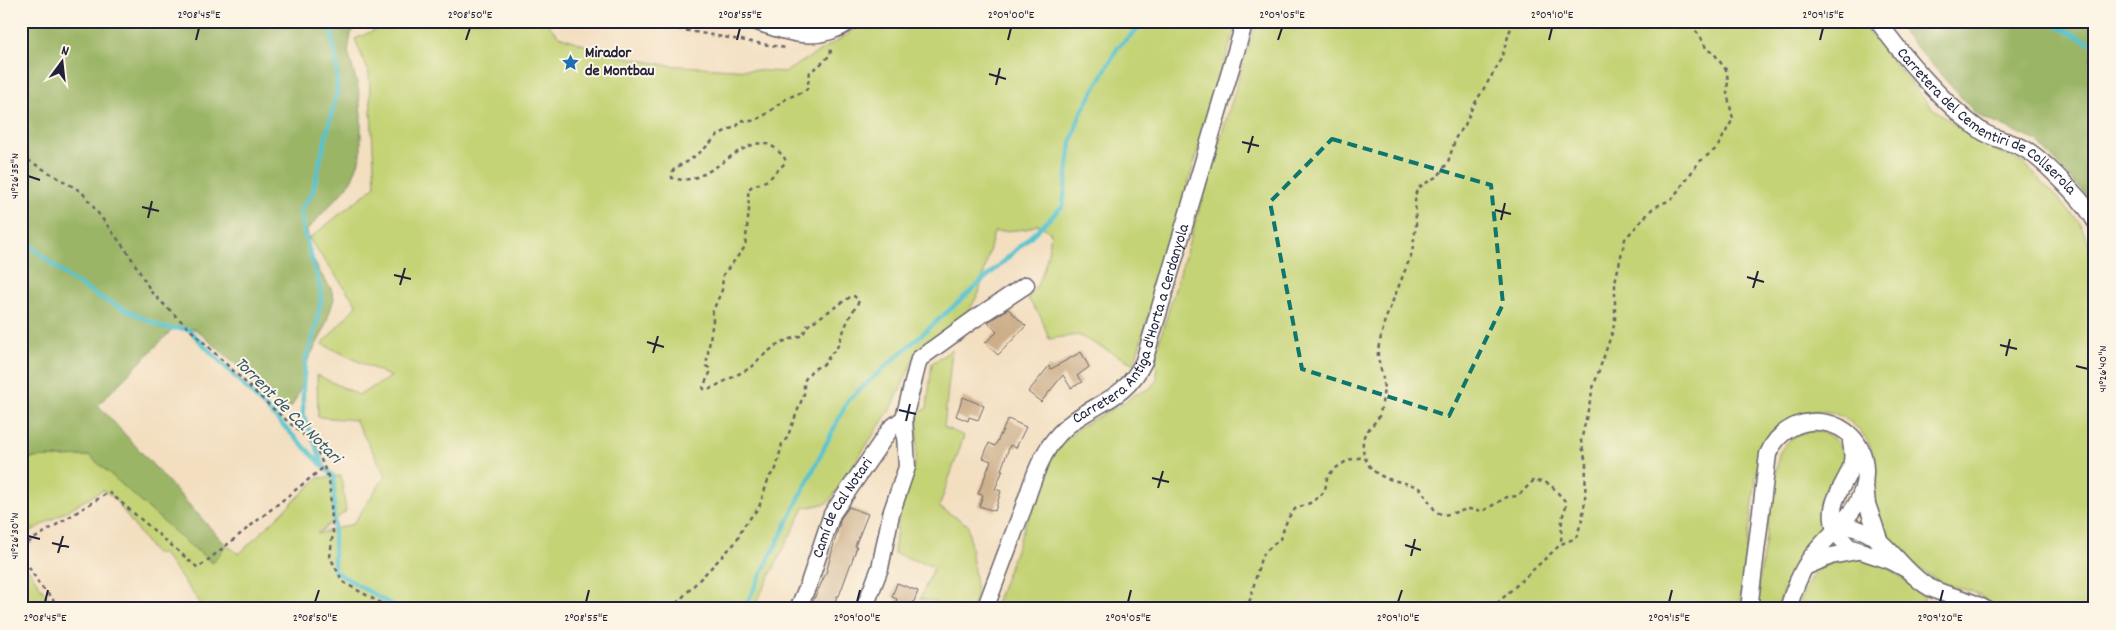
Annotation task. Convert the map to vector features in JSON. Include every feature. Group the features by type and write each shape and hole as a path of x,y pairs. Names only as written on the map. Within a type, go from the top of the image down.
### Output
{"street":[{"path":"754,21 790,32 811,35 833,31 851,21"},
{"name":"Carretera Antiga d'Horta a Cerdanyola","path":"985,609 1038,467 1050,444 1070,423 1124,390 1139,372 1144,361 1245,21"},
{"name":"Carretera del Cementiri de Collserola","path":"1878,21 1896,44 1959,113 1982,132 2022,148 2043,161 2095,221"},
{"path":"864,609 880,568 891,514 906,467 904,418 919,359 1026,285"},
{"name":"Camí de Cal Notari","path":"798,609 809,583 832,514 892,428 904,418"},
{"path":"1749,609 1767,462 1772,445 1784,431 1793,426 1811,421 1828,423 1849,434 1862,453 1867,504 1879,539"},
{"path":"1849,434 1853,462 1851,471 1833,506 1838,529 1849,547 1891,561 1906,569 1931,588 1970,601 1985,609"},
{"path":"1788,609 1804,567 1857,505 1865,479"},
{"path":"1838,529 1852,526 1868,532 1879,539 1906,569"},
{"path":"1804,567 1830,556 1857,551"}],"path":[{"path":"647,21 672,28 795,50"},
{"path":"1512,21 1500,62 1472,108 1465,125 1456,137 1448,162 1440,175 1418,188 1412,253 1384,323 1378,355 1384,380 1381,409 1378,420 1372,424 1364,435 1364,457 1370,468 1378,474 1421,489 1436,512 1444,515 1468,510 1483,511 1507,497 1518,496 1534,480 1550,484 1565,502 1566,506 1562,518 1562,544"},
{"path":"1491,609 1562,544 1576,538 1582,520 1585,501 1586,463 1581,441 1593,388 1613,330 1615,320 1615,282 1625,238 1653,208 1672,199 1699,162 1717,148 1733,119 1727,93 1728,80 1720,60 1713,52 1707,50 1700,36 1692,27 1679,21"},
{"path":"672,609 736,542 743,527 759,507 769,477 776,469 782,444 787,438 804,394 804,381 812,370 826,363 830,354 836,350 848,320 859,302 853,294 807,326 803,335 779,343 752,367 719,386 708,390 704,389 702,387 710,373 709,368 706,366 714,307 722,290 723,275 745,247 749,210 748,190 768,180 786,162 785,158 775,148 766,143 758,143 738,151 716,167 693,180 672,178 672,172 676,167 687,162 703,150 719,134 737,126 742,120 751,121 763,116 788,98 800,94 807,89 810,72 831,54 831,48 825,45"},
{"path":"21,156 82,192 129,254 152,293 269,405 315,445 330,479 333,532 330,557 343,582 391,609"},
{"path":"1245,609 1250,600 1261,558 1280,539 1288,518 1296,510 1310,503 1325,490 1327,478 1333,470 1348,460 1364,457"},
{"path":"21,547 109,492 198,568 324,467"},
{"path":"21,552 39,584 61,609"}],"highlighted area":[{"path":"1332,139 1491,185 1503,304 1449,416 1302,369 1270,202"}],"green space":[{"path":"21,21 359,21 351,34 348,52 358,87 361,114 361,150 359,161 347,187 307,230 309,239 306,244 319,271 331,289 334,299 323,332 308,360 299,392 292,406 284,409 250,376 195,329 173,329 98,405 226,545 213,563 186,542 90,456 24,458 21,460"},
{"path":"389,21 545,21 559,36 610,54 665,65 785,72 847,35 864,21 1237,21 1134,364 1078,335 1049,339 1041,317 1028,299 1038,284 1044,268 1051,233 1039,224 1026,229 994,232 979,293 968,312 915,356 893,405 828,503 804,508 753,609 205,609 163,554 154,553 114,498 103,490 21,537 21,460 24,458 90,456 212,563 226,545 239,554 318,478 341,476 346,511 317,534 353,524 386,475 355,420 318,417 317,375 359,395 391,377 322,344 357,305 309,239 375,186 369,73 355,39 388,24"},
{"path":"1256,21 1861,21 1931,107 1980,143 2025,164 2079,222 2089,243 2090,302 2095,309 2095,609 2002,609 1971,591 1949,585 1923,571 1912,563 1893,542 1880,518 1874,501 1875,465 1872,452 1863,434 1845,418 1831,413 1816,411 1801,414 1788,420 1776,429 1766,441 1759,456 1739,609 994,609 1045,471 1058,448 1080,427 1122,404 1134,395 1149,389 1157,380 1156,352"},
{"path":"1893,21 2095,21 2095,54 2089,61 2095,69 2095,205 2037,141 1977,115"},
{"path":"952,350 944,427 964,436 939,507 968,525 977,593 972,609 935,609 937,602 920,599 934,567 894,553 899,513 916,458 918,414 927,408 932,363"},
{"path":"1809,431 1824,433 1832,438 1841,449 1845,458 1845,464 1828,499 1825,527 1795,565 1785,586 1778,609 1757,609 1760,575 1779,454 1791,439"},
{"path":"1852,557 1885,565 1925,596 1923,601 1947,609 1798,609 1806,586 1816,572 1830,564"},
{"path":"21,559 56,609 21,609"}],"building":[{"path":"1008,309 1026,326 998,355 985,343 997,332 988,322"},
{"path":"1081,352 1089,367 1077,376 1082,382 1071,388 1063,375 1041,402 1028,392 1049,366 1051,369"},
{"path":"963,397 984,406 978,420 969,417 968,421 956,416"},
{"path":"1008,419 1026,427 1016,448 1010,445 995,489 1001,491 995,511 979,506 983,495 978,494 991,461 983,458 989,443 995,446"},
{"path":"849,507 868,514 855,546 857,547 839,596 837,596 834,605 831,604 829,609 819,609 811,605 826,573 841,518"},
{"path":"897,583 918,591 911,609 893,609 897,599 892,597"}],"waterway":[{"path":"323,464 303,414 305,362 316,327 321,299 320,287 302,225 301,208 312,194 337,92 337,69 332,35 335,21"},
{"path":"744,609 848,400 1000,265 1063,206 1071,143 1080,115 1118,47 1146,21"},
{"path":"2047,21 2095,45"},
{"name":"Torrent de Cal Notari","path":"21,238 70,279 103,299 164,328 188,329 334,477 334,571 399,609"}],"place":[{"name":"Mirador de Montbau","path":"571,62"}]}
